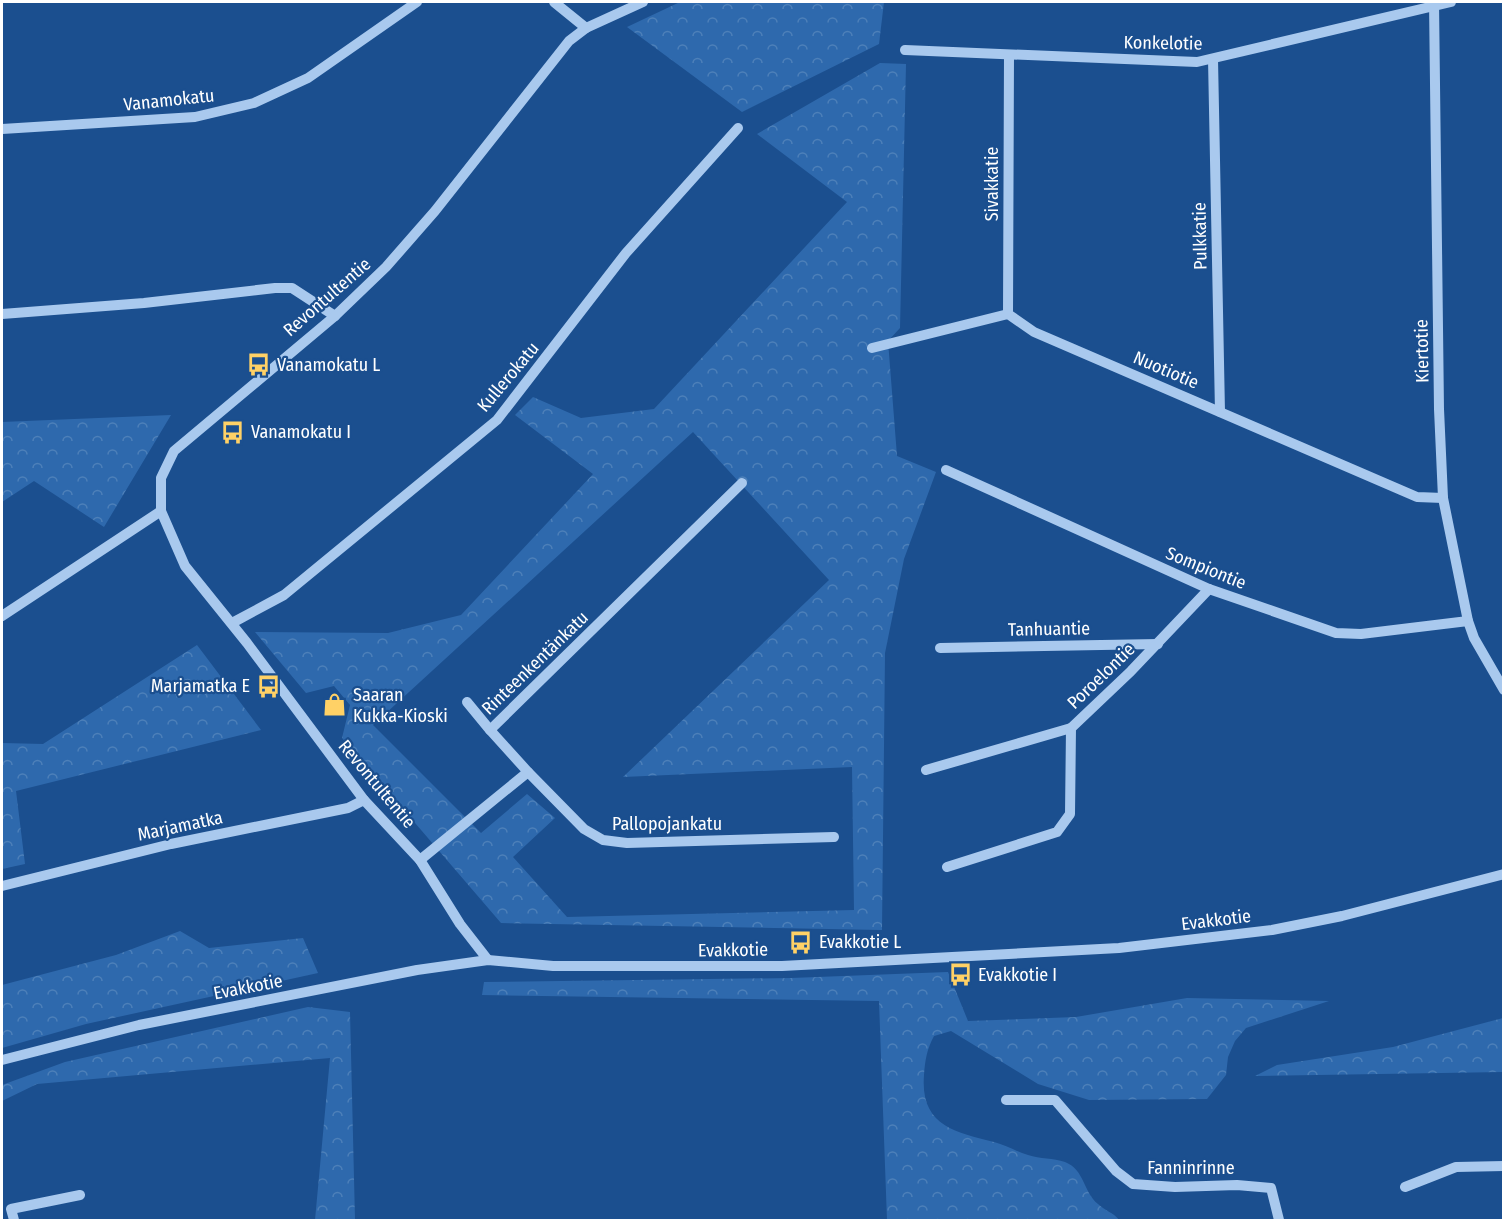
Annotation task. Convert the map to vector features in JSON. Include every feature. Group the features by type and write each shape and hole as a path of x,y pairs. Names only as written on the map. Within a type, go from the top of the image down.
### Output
{"street":[{"name":"Vanamokatu","path":"2,129 195,117 254,103 308,78 417,2"},
{"path":"554,2 586,28"},
{"name":"Revontultentie","path":"488,960 460,924 420,860 364,800 232,623 185,566 161,511 161,478 174,452 335,316 386,267 428,219 556,54 586,28 643,2"},
{"name":"Konkelotie","path":"905,50 1197,62 1434,4 1451,2"},
{"name":"Kiertotie","path":"1434,4 1439,409 1443,498 1468,621 1474,638 1503,690"},
{"name":"Sivakkatie","path":"1008,314 1009,55"},
{"name":"Pulkkatie","path":"1213,59 1220,412"},
{"name":"Kullerokatu","path":"232,623 284,596 497,420 626,253 738,128"},
{"path":"2,314 292,288 335,316"},
{"path":"872,348 1008,314"},
{"name":"Nuotiotie","path":"1008,314 1034,332 1417,497 1443,498"},
{"name":"Sompiontie","path":"946,470 1209,589 1336,633 1360,634 1468,621"},
{"name":"Rinteenkentänkatu","path":"528,772 490,730 742,483"},
{"path":"2,616 161,511"},
{"name":"Poroelontie","path":"947,867 1057,832 1070,814 1071,728 1158,644 1209,589"},
{"name":"Tanhuantie","path":"940,648 1158,644"},
{"path":"467,702 490,730"},
{"path":"926,770 1071,728"},
{"path":"420,860 528,772"},
{"name":"Pallopojankatu","path":"528,772 584,829 603,840 627,843 834,837"},
{"name":"Marjamatka","path":"2,886 171,844 348,808 364,800"},
{"name":"Evakkotie","path":"2,1060 151,1023 417,970 488,960 553,966 782,966 1119,948 1283,927 1342,916 1503,874"},
{"name":"Fanninrinne","path":"1006,1100 1055,1100 1116,1171 1133,1184 1175,1187 1237,1185 1270,1188 1278,1221"},
{"path":"1405,1187 1456,1167 1503,1166"},
{"path":"14,1221 11,1209 80,1195"}],"green space":[{"path":"680,2 884,2 879,44 742,112 627,27"},
{"path":"880,63 906,64 900,328 888,341 897,456 936,472 904,559 885,653 882,930 501,923 342,738 350,705 334,686 306,693 255,632 388,633 461,615 593,474 515,415 533,397 581,418 654,409 847,202 757,134","holes":["693,432 829,580 623,777 852,767 854,910 567,917 513,857 555,818 527,794 481,833 373,725"]},
{"path":"171,415 104,527 34,481 2,502 2,422"},
{"path":"197,645 261,730 16,791 25,864 2,869 2,743 43,744"},
{"path":"180,931 209,948 303,938 318,973 86,1024 2,1048 2,985 116,955"},
{"path":"948,972 968,1021 1076,1017 1187,998 1329,1001 1246,1028 1235,1041 1228,1057 1226,1075 1207,1099 1089,1100 1038,1084 951,1031 934,1036 927,1055 924,1092 934,1116 953,1130 998,1143 1028,1155 1065,1162 1076,1170 1093,1199 1119,1220 887,1220 879,1001 482,995 484,982 791,978"},
{"path":"308,1007 350,1012 355,1220 315,1220 330,1058 37,1084 2,1101 2,1085 65,1062"},
{"path":"1503,1018 1503,1072 1255,1076 1277,1065 1393,1047"}],"place":[{"name":"Vanamokatu L","path":"259,365"},
{"name":"Vanamokatu I","path":"233,432"},
{"name":"Marjamatka E","path":"268,686"},
{"name":"Saaran Kukka-Kioski","path":"335,705"},
{"name":"Evakkotie L","path":"801,942"},
{"name":"Evakkotie I","path":"960,975"}]}
